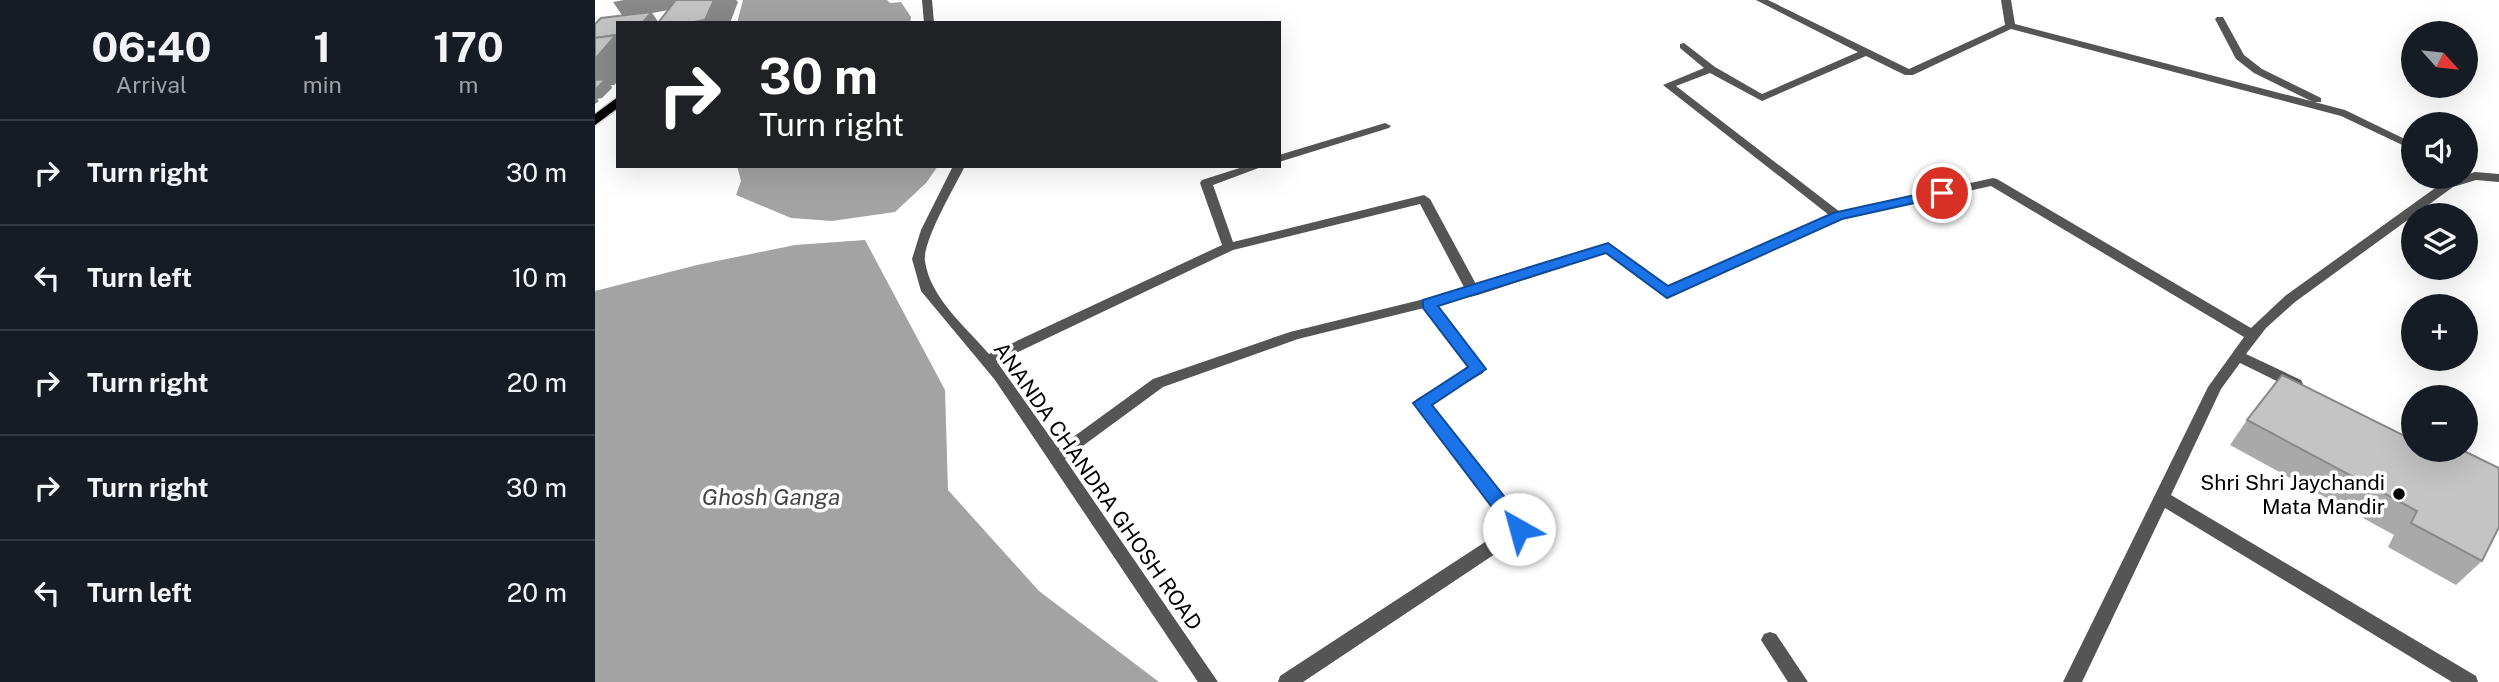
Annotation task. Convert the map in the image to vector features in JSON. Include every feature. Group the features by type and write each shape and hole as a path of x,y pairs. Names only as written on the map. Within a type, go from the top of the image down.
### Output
{"main road":[{"path":"595,121 616,103"}],"street":[{"path":"927,0 929,21"},
{"path":"1761,0 1909,73 2010,26 2349,115"},
{"path":"2006,0 2010,26"},
{"path":"2220,19 2240,57 2258,71 2401,140"},
{"path":"1684,46 1711,69 1762,98 1865,51"},
{"path":"1711,69 1668,85 1838,216"},
{"path":"1281,158 1385,126"},
{"name":"ANANDA CHANDRA GHOSH ROAD","path":"958,168 927,230 918,259 928,292 987,362 1209,682"},
{"path":"1229,247 1206,183 1252,168"},
{"path":"2478,175 2499,178"},
{"path":"1055,458 1158,383 1295,335 1473,292 1608,248 1667,293 1838,216 1993,182 2253,336"},
{"path":"2072,682 2215,387 2237,356 2290,299 2442,189"},
{"path":"987,362 1229,247 1424,199 1473,292"},
{"path":"1287,682 1519,529 1422,403 1478,369 1429,304"},
{"path":"2237,356 2313,393"},
{"path":"2162,498 2469,682"},
{"path":"1770,640 1800,682"}],"water":[{"path":"743,0 887,0 890,3 901,2 911,17 910,21 738,21"},
{"path":"738,168 937,168 926,183 895,212 832,221 791,218 736,195 741,181"},
{"name":"Ghosh Ganga","path":"865,240 945,390 948,490 1039,591 1159,682 595,682 595,291 697,265 795,245"}],"building":[{"path":"676,0 714,0 705,20 660,21"},
{"path":"652,12 644,21 616,21 616,35 595,38 595,24 601,18"},
{"path":"616,35 596,58 595,58 595,38"},
{"path":"606,79 596,89 595,89 595,80"},
{"path":"2282,375 2401,434 2401,462 2478,462 2478,458 2499,468 2499,527 2482,561 2411,523 2417,511 2247,420"}],"place":[{"name":"Shri Shri Jaychandi Mata Mandir","path":"2399,494"}],"route":[{"path":"1519,529 1422,403 1478,369 1429,304 1608,248 1667,293 1838,216 1942,193"}]}
